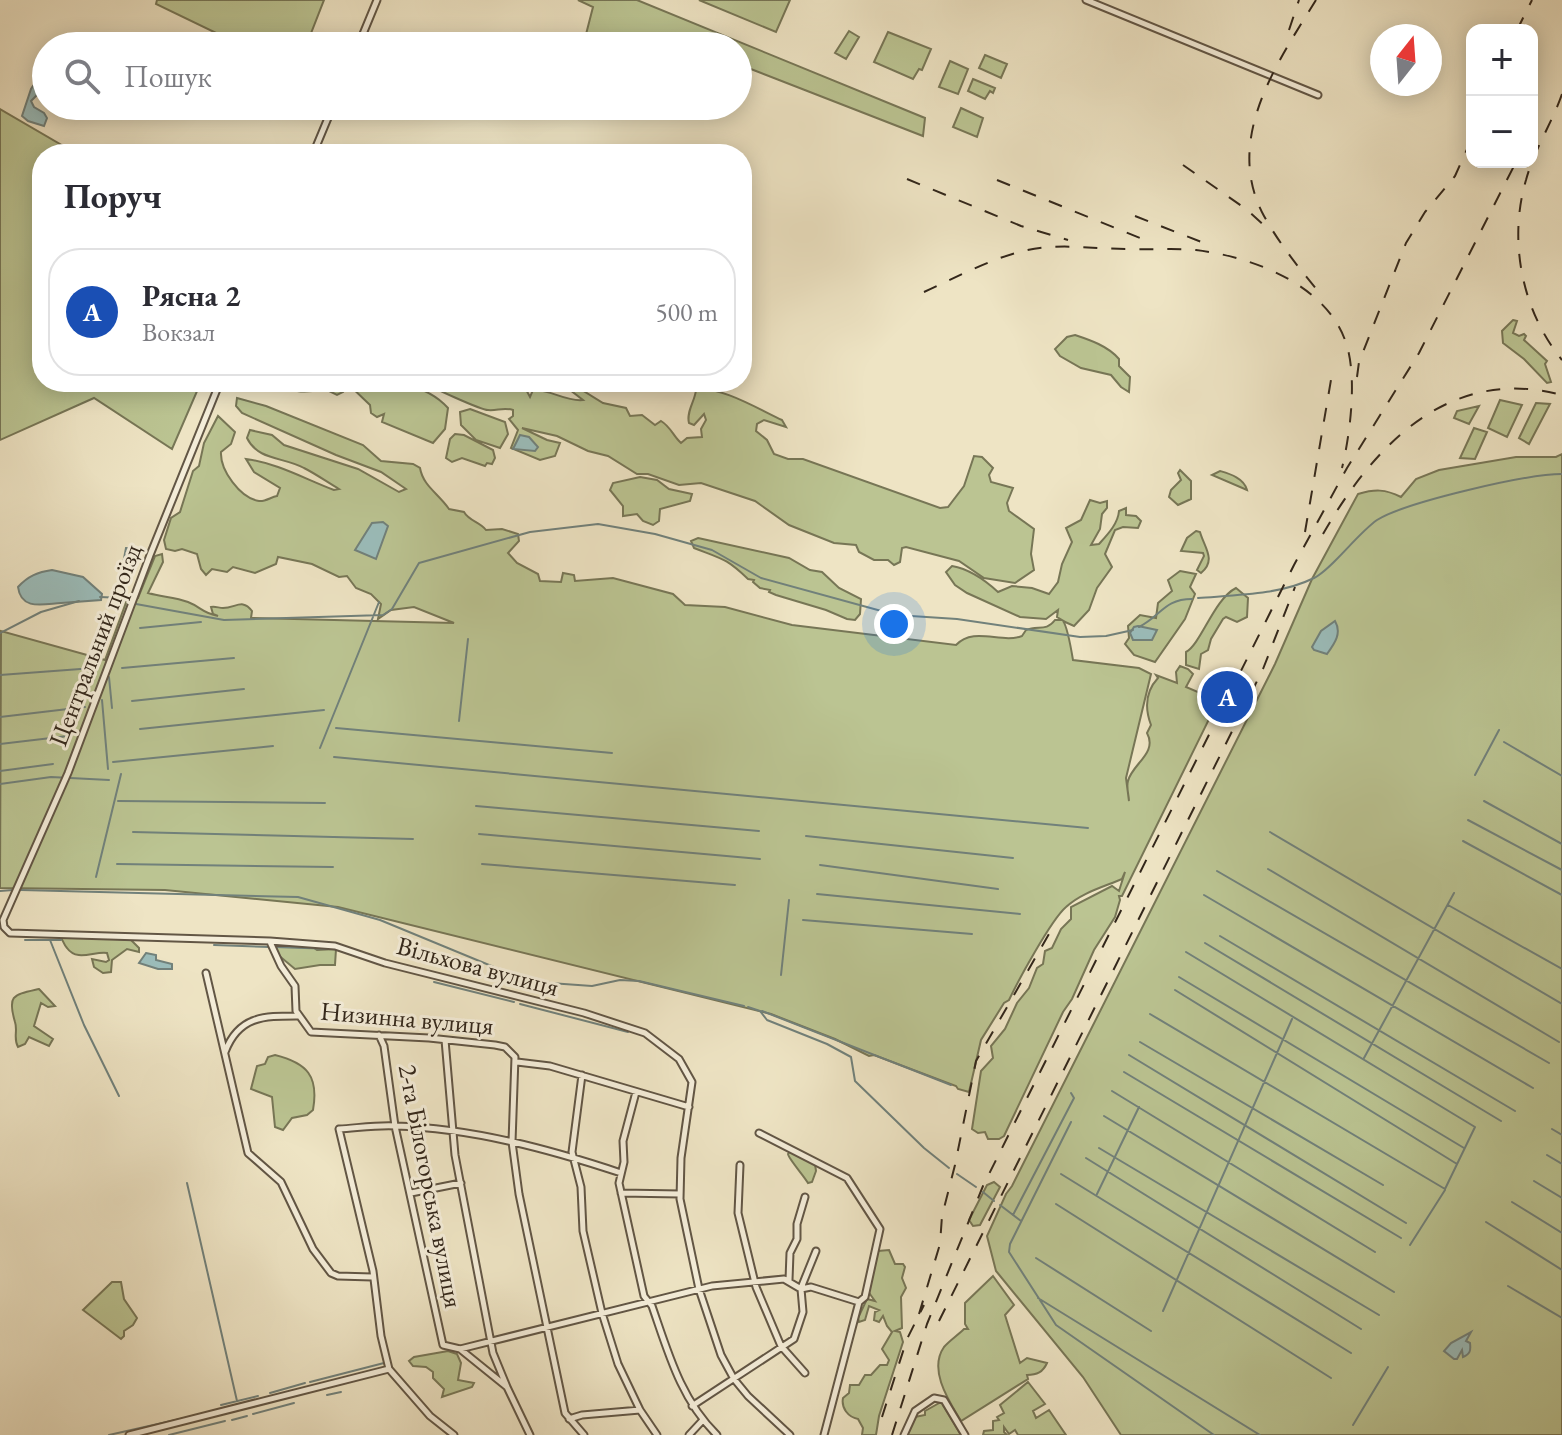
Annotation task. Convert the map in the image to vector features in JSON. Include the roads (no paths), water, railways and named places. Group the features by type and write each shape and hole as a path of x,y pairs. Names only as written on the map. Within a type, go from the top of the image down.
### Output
{"street":[{"path":"364,32 377,0"},
{"path":"1086,0 1318,95"},
{"path":"317,144 327,120"},
{"name":"Центральний проїзд","path":"3,920 68,773 150,555 216,392"},
{"name":"Вільхова вулиця","path":"3,920 4,927 10,933 335,946 385,963 645,1033 673,1053 692,1082 681,1158 680,1194 699,1289 721,1355 748,1396 790,1435"},
{"name":"Низинна вулиця","path":"270,941 281,966 295,986 294,1001 311,1032 505,1047 517,1062"},
{"path":"206,973 248,1153 281,1182 313,1249 331,1273 372,1277"},
{"path":"225,1053 238,1032 251,1020 267,1015 300,1016"},
{"name":"2-га Білогорська вулиця","path":"379,1035 384,1046 395,1126 443,1345 460,1349"},
{"path":"445,1040 451,1132 491,1342 507,1387 530,1435"},
{"path":"584,1435 565,1413 519,1194 512,1142 517,1062 539,1063 689,1107"},
{"path":"582,1075 572,1137 573,1157 581,1187 583,1231 602,1313 623,1379 657,1435"},
{"path":"636,1092 623,1141 621,1193 644,1296 681,1386 702,1421 717,1435"},
{"path":"454,1435 430,1416 389,1369 381,1336 373,1271 339,1129 395,1126 451,1132 512,1142 621,1173"},
{"path":"759,1133 847,1178 880,1229 865,1297 859,1302 824,1435"},
{"path":"740,1165 738,1213 755,1281 781,1346 805,1373"},
{"path":"411,1193 461,1183"},
{"path":"621,1193 680,1194"},
{"path":"789,1280 790,1253 797,1239 798,1218 805,1197"},
{"path":"692,1406 794,1339 803,1312 801,1289 816,1251"},
{"path":"460,1349 699,1289 755,1281 789,1280 801,1289 811,1287 859,1302"},
{"path":"460,1349 507,1387"},
{"path":"129,1435 389,1369"},
{"path":"904,1435 915,1411 934,1398 944,1400 965,1435"},
{"path":"569,1419 640,1410"},
{"path":"689,1435 702,1421"}],"water":[{"path":"31,89 32,120 46,120 44,126 22,116"},
{"path":"520,435 529,437 538,447 535,451 513,449"},
{"path":"383,522 388,526 376,559 355,550 372,523"},
{"path":"126,548 135,549 141,554 133,574 122,569"},
{"path":"52,570 83,577 102,594 101,600 41,605 24,600 18,587 34,575"},
{"path":"1335,621 1338,634 1327,654 1314,650 1312,647 1321,631"},
{"path":"1138,626 1157,630 1152,640 1133,640 1130,633"},
{"path":"146,953 156,955 156,960 172,964 172,969 158,969 139,963"},
{"path":"1471,1332 1466,1341 1470,1343 1467,1355 1463,1357 1462,1350 1454,1359 1444,1351 1451,1343"}],"waterway":[{"path":"1198,598 1257,593 1301,584 1321,574 1369,526 1392,513 1467,490 1562,474"},
{"path":"136,604 224,620 383,615 392,609 419,563 530,532 598,524 655,534 712,550 761,578 896,615 957,619 1080,637 1106,636 1133,630"},
{"path":"100,597 123,598"},
{"path":"1139,627 1169,605 1192,599"},
{"path":"0,633 41,612 79,601"},
{"path":"320,748 379,602"},
{"path":"140,628 201,622"},
{"path":"459,721 468,639"},
{"path":"122,668 234,658"},
{"path":"0,675 94,668"},
{"path":"109,677 112,708"},
{"path":"132,701 244,689"},
{"path":"102,700 108,769"},
{"path":"0,717 85,707"},
{"path":"140,729 324,710"},
{"path":"336,728 612,753"},
{"path":"1475,775 1499,730"},
{"path":"0,744 68,736"},
{"path":"1504,742 1562,776"},
{"path":"113,762 273,746"},
{"path":"334,757 1088,828"},
{"path":"0,771 53,764"},
{"path":"96,877 121,774"},
{"path":"0,784 51,777 109,780"},
{"path":"118,801 325,803"},
{"path":"1484,801 1562,844"},
{"path":"476,806 759,831"},
{"path":"1468,820 1562,870"},
{"path":"133,832 413,839"},
{"path":"1270,832 1562,1004"},
{"path":"479,834 760,859"},
{"path":"806,836 1013,858"},
{"path":"1463,841 1562,895"},
{"path":"117,864 333,867"},
{"path":"482,864 735,885"},
{"path":"820,865 998,889"},
{"path":"1268,869 1559,1042"},
{"path":"1217,871 1549,1063"},
{"path":"0,891 13,890"},
{"path":"21,890 298,897 380,920 518,977 592,986 620,980 639,981 744,1006"},
{"path":"1364,1058 1454,893"},
{"path":"817,894 1020,914"},
{"path":"1204,895 1533,1088"},
{"path":"781,975 789,900"},
{"path":"1448,905 1562,969"},
{"path":"803,920 972,934"},
{"path":"1220,936 1515,1111"},
{"path":"25,940 61,940"},
{"path":"50,940 84,1025 119,1096"},
{"path":"1205,943 1501,1121"},
{"path":"214,945 269,947"},
{"path":"275,947 334,949"},
{"path":"1150,1014 1445,1189 1475,1127 1186,952"},
{"path":"1179,977 1464,1148"},
{"path":"434,982 514,1002"},
{"path":"1175,990 1457,1164"},
{"path":"520,1004 628,1032"},
{"path":"748,1007 760,1011 767,1020 851,1057 855,1081 949,1168"},
{"path":"762,1011 951,1085"},
{"path":"1163,1311 1292,1019"},
{"path":"1140,1042 1383,1185"},
{"path":"1129,1055 1406,1223"},
{"path":"1124,1072 1401,1238"},
{"path":"1112,1091 1375,1252"},
{"path":"1013,1215 1074,1098 1071,1093"},
{"path":"1097,1194 1139,1107"},
{"path":"1104,1116 1394,1292"},
{"path":"1071,1122 1010,1244 1009,1252 1056,1325 1214,1435"},
{"path":"1552,1129 1562,1135"},
{"path":"1099,1148 1379,1315"},
{"path":"1547,1155 1562,1164"},
{"path":"1086,1158 1361,1329"},
{"path":"957,1174 976,1187"},
{"path":"1061,1174 1351,1353"},
{"path":"1534,1181 1562,1198"},
{"path":"187,1183 237,1401"},
{"path":"1410,1245 1445,1190"},
{"path":"983,1192 994,1201"},
{"path":"1512,1202 1562,1233"},
{"path":"1056,1204 1331,1378"},
{"path":"1000,1205 1021,1221"},
{"path":"1486,1222 1562,1270"},
{"path":"1036,1258 1151,1331"},
{"path":"1508,1286 1562,1318"},
{"path":"1038,1298 1260,1435"},
{"path":"310,1382 384,1363"},
{"path":"1353,1425 1388,1367"},
{"path":"270,1393 305,1383"},
{"path":"327,1395 341,1392"},
{"path":"221,1405 258,1396"},
{"path":"253,1414 294,1403"},
{"path":"232,1420 247,1416"},
{"path":"109,1435 189,1417"},
{"path":"169,1435 225,1421"}],"railway":[{"path":"1289,30 1299,0"},
{"path":"1316,0 1286,50 1260,103 1252,131 1249,159 1253,187 1264,216 1289,255 1318,291"},
{"path":"1520,24 1532,0"},
{"path":"1562,94 1529,169 1518,227 1522,274 1528,298 1548,341 1562,360"},
{"path":"1357,377 1359,362 1406,243 1425,212 1455,176 1466,151"},
{"path":"1183,165 1246,209 1266,227"},
{"path":"892,1435 927,1324 983,1186 1294,565 1347,468 1419,353 1513,168"},
{"path":"907,179 1021,226 1068,240"},
{"path":"997,180 1145,240"},
{"path":"1135,216 1209,245"},
{"path":"924,292 995,260 1046,247 1196,250 1264,267 1286,278 1324,306 1338,325 1347,346 1352,375 1351,407 1342,468"},
{"path":"1305,532 1332,374"},
{"path":"1323,534 1366,471 1391,443 1419,420 1450,402 1484,392 1521,389 1562,395"},
{"path":"939,1321 1263,669 1295,587"},
{"path":"919,1314 940,1244 942,1216 976,1061 1049,934"},
{"path":"882,1417 907,1339 924,1305"}],"place":[{"name":"Рясна 2","path":"1227,697"}]}
